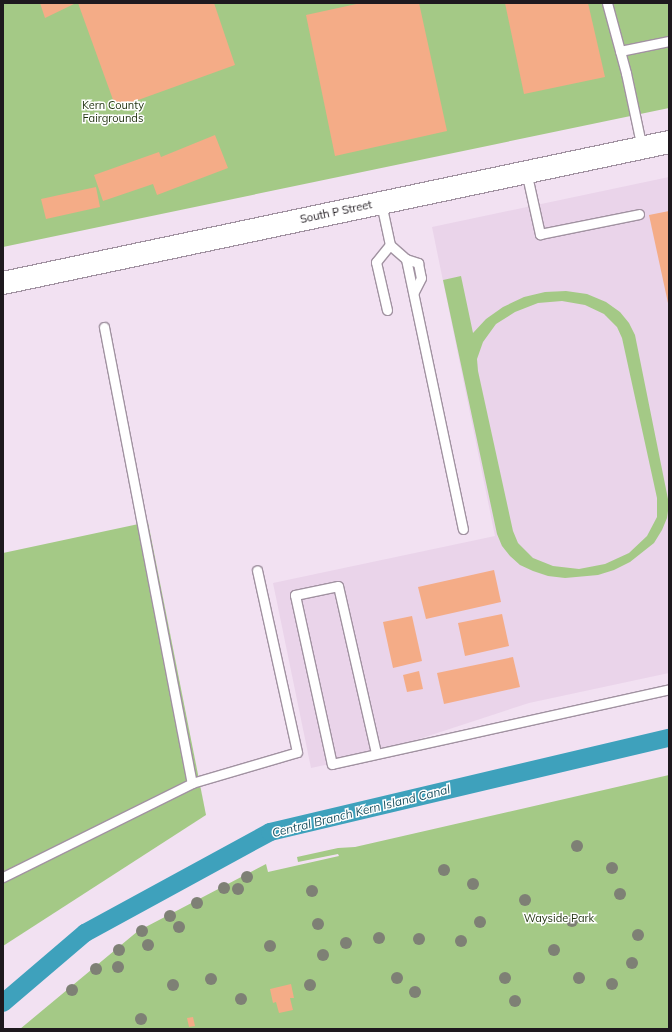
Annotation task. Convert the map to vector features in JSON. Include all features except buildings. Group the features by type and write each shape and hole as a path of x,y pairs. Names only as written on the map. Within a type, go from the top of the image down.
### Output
{"street":[{"name":"South P Street","path":"3,283 526,171 669,142"}],"lane":[{"path":"606,3 620,51 642,148"},
{"path":"620,51 669,41"},
{"path":"526,171 540,234 639,214"},
{"path":"381,202 390,245 406,259 418,263 421,278 414,292 463,529"},
{"path":"388,310 376,262 390,245"},
{"path":"104,327 192,783"},
{"path":"3,878 192,783 297,752 257,570"},
{"path":"376,753 338,586 295,596 332,764 669,688"}],"shaded area":[{"path":"669,177 669,673 529,703 367,756 311,768 273,583 495,536 432,227"}],"green space":[{"name":"Kern County Fairgrounds","path":"3,3 669,3 669,108 3,247"},
{"path":"461,276 473,333 486,319 503,307 524,297 545,292 566,291 587,294 606,302 620,312 629,323 635,335 669,504 667,518 654,543 630,562 614,570 598,575 565,578 548,576 520,565 502,546 497,534 443,280","holes":["562,301 585,305 604,314 617,327 622,338 657,498 657,517 647,536 629,553 605,564 579,569 553,566 533,558 518,543 513,531 478,371 477,359 483,342 496,324 515,312 538,303"]},
{"path":"148,522 206,815 3,946 3,553"},
{"name":"Wayside Park","path":"669,775 669,1029 20,1029 138,931 266,864 268,872 339,856 338,854 298,862 297,857 338,848 355,847"}],"waterway":[{"name":"Central Branch Kern Island Canal","path":"3,1003 85,933 270,832 669,738"}]}
